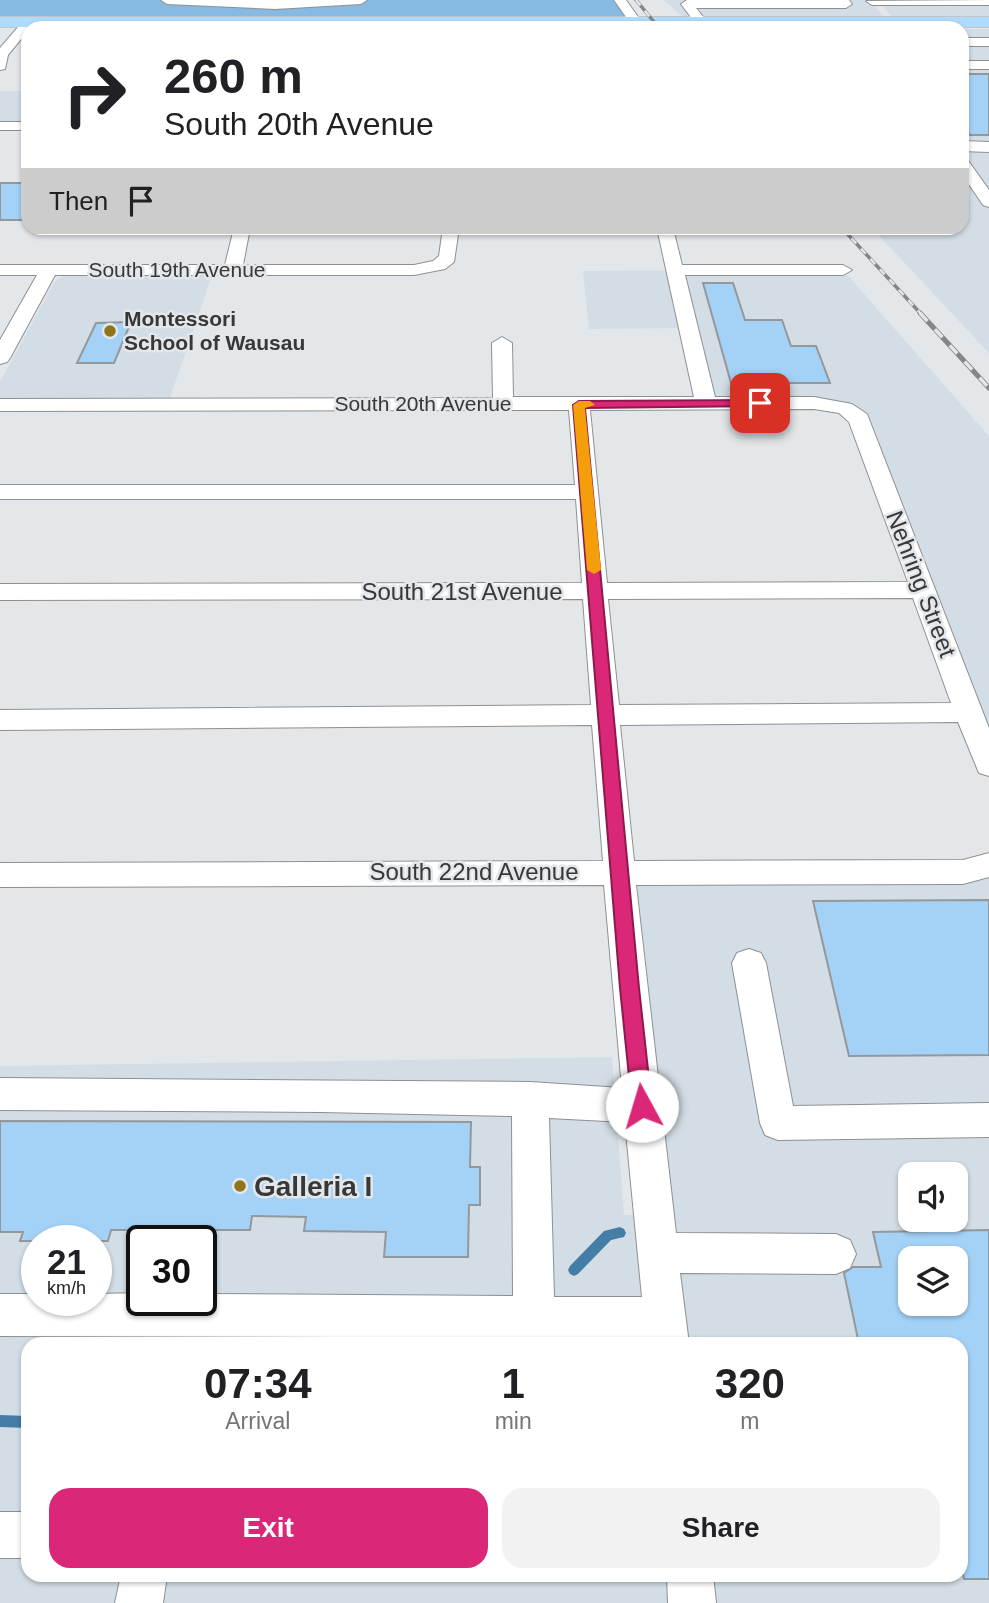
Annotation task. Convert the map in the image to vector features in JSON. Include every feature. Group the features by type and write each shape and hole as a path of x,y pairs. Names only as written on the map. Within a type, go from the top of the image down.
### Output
{"main road":[{"path":"0,22 19,32"},
{"path":"969,23 989,22"},
{"path":"0,29 19,32"},
{"path":"969,29 989,29"}],"street":[{"path":"167,0 275,5 361,0"},
{"path":"620,0 635,21"},
{"path":"700,21 687,4 846,4 843,0"},
{"path":"872,1 989,1"},
{"path":"872,1 886,21"},
{"path":"811,2 821,21"},
{"path":"1,64 2,54 19,32"},
{"path":"969,42 989,42"},
{"path":"969,65 989,65"},
{"path":"0,126 21,126"},
{"path":"969,146 989,146"},
{"path":"969,167 989,170"},
{"path":"969,172 989,202"},
{"path":"233,270 241,235"},
{"name":"South 19th Avenue","path":"0,270 414,270 439,265 448,258 450,235"},
{"path":"667,235 706,404"},
{"path":"0,358 49,270"},
{"path":"676,270 843,270"},
{"path":"502,344 503,404"},
{"name":"South 20th Avenue","path":"0,405 814,403 845,408"},
{"path":"0,1315 534,1317 667,1331 642,1106 579,405"},
{"name":"Nehring Street","path":"845,408 859,419 989,766"},
{"path":"0,492 587,492"},
{"name":"South 21st Avenue","path":"0,592 923,590"},
{"path":"0,720 969,712"},
{"name":"South 22nd Avenue","path":"0,875 962,872 989,865"},
{"path":"749,963 778,1123 989,1120"},
{"path":"0,1094 530,1099 642,1106"},
{"path":"530,1099 534,1317"},
{"path":"658,1253 836,1254"},
{"path":"0,1535 21,1535"},
{"path":"139,1603 143,1582"},
{"path":"690,1582 692,1603"}],"shaded area":[{"path":"0,0 618,0 636,19 0,19"},
{"path":"664,0 871,0 886,21 687,21"},
{"path":"879,0 989,0 989,19 898,19 890,15"},
{"path":"969,29 989,29 989,353 879,235 969,235"},
{"path":"0,91 21,91 21,125 0,125"},
{"path":"843,270 989,436 989,766 845,408 706,404 689,328 589,329 583,271"},
{"name":"Montessori School of Wausau","path":"74,275 212,275 170,398 0,398 0,382 55,281"},
{"path":"989,865 989,1603 0,1603 0,1066 612,1057 624,1215 653,1215 620,871"}],"building":[{"path":"969,74 989,74 989,135 970,135"},
{"path":"0,183 21,183 21,220 0,220"},
{"path":"703,283 733,283 745,320 782,320 791,346 816,346 830,383 731,383"},
{"path":"131,322 114,363 77,363 96,323"},
{"path":"989,900 989,1055 849,1056 813,901"},
{"name":"Galleria I","path":"0,1121 471,1122 470,1167 480,1167 480,1205 469,1205 468,1257 384,1257 386,1232 304,1231 306,1217 252,1216 250,1230 217,1230 217,1225 126,1225 126,1230 112,1230 112,1225 21,1225 21,1232 0,1232"},
{"path":"989,1230 989,1579 968,1579 968,1337 858,1337 844,1273 853,1267 881,1267 873,1232"}],"waterway":[{"path":"574,1270 608,1235 620,1233"},
{"path":"0,1421 21,1422"}],"railway":[{"path":"636,0 653,21"},
{"path":"848,235 922,315"},
{"path":"920,313 989,388"}],"slow traffic":[{"path":"590,405 579,405 594,570"}],"place":[{"name":"Montessori School of Wausau","path":"110,331"},
{"name":"Galleria I","path":"240,1186"}],"route":[{"path":"642,1106 629,988 579,405 760,403"}]}
